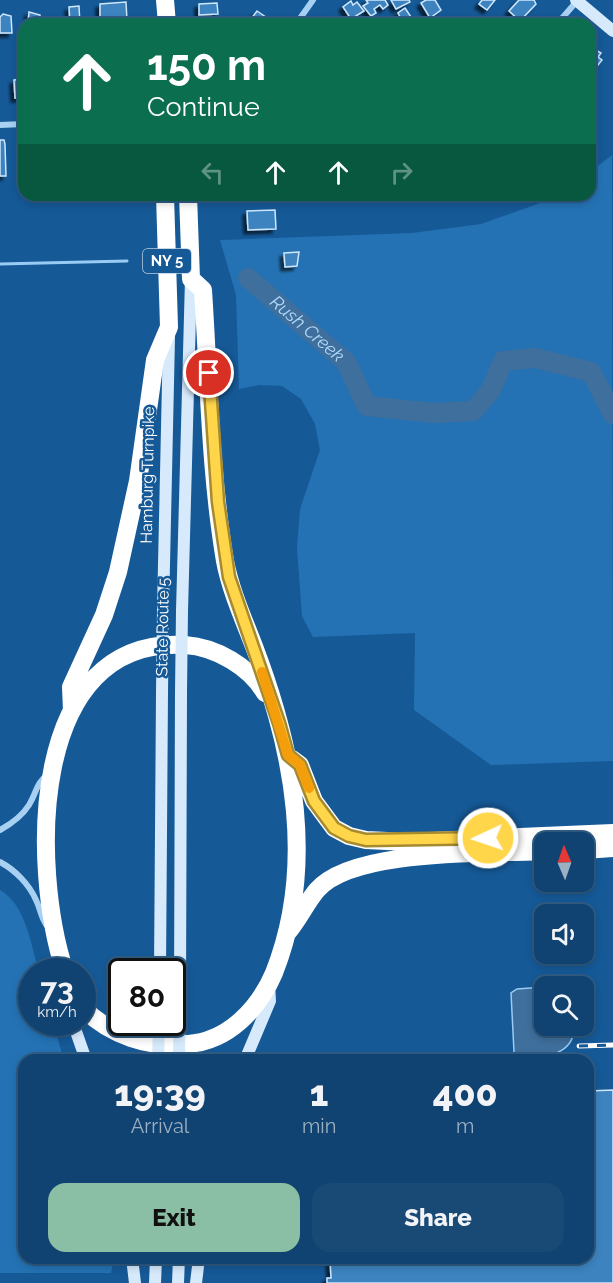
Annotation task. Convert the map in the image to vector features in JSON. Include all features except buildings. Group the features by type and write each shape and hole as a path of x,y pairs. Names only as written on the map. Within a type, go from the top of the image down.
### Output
{"highway":[{"path":"165,0 166,18"},
{"name":"Hamburg Turnpike","path":"165,201 169,327"},
{"name":"State Route 5","path":"188,201 191,279"},
{"path":"96,1019 103,1025 132,1039 171,1046 194,1044 230,1029 258,1004 269,984 286,933 296,874 297,846 293,786 288,755 234,595 225,561 218,502 203,290 191,279"},
{"path":"72,711 71,687 104,615 118,572 138,481 155,360 169,327"},
{"path":"61,958 54,933 47,850 52,772 72,711 90,681 103,669 135,651 173,645 193,646 226,657 261,686 273,708"},
{"path":"288,755 300,765 314,801 334,828 349,836 366,840 408,842 613,833"},
{"path":"594,849 613,848"},
{"path":"286,933 302,916 317,890 342,872 357,866 411,858 534,852"}],"main road":[{"path":"576,0 613,31"},
{"name":"State Route 5","path":"179,1054 182,610 191,279"},
{"name":"Hamburg Turnpike","path":"160,958 163,610 169,327"},
{"path":"248,1054 270,1001 269,984"},
{"path":"78,1036 84,1054"},
{"path":"158,1054 159,1036"},
{"path":"133,1264 135,1283"},
{"path":"155,1283 156,1264"},
{"path":"178,1283 179,1264"},
{"path":"196,1283 198,1264"}],"street":[{"path":"300,18 313,0"},
{"path":"562,18 576,0"},
{"path":"0,125 18,124"},
{"path":"0,830 19,817 29,805 40,780 52,772"},
{"path":"0,862 25,883 34,896 42,921 54,933"}],"shaded area":[{"path":"612,155 613,761 491,765 414,710 415,633 313,637 302,616 297,548 300,509 320,450 315,424 301,399 282,386 259,385 239,389 236,295 220,240 412,233 481,224 545,201 596,201 596,167"},
{"path":"0,890 9,897 22,915 35,958 18,958 18,1036 57,1036 62,1054 18,1054 18,1264 113,1264 111,1273 0,1273"},
{"path":"534,988 534,1036 573,1036 569,1044 553,1054 516,1054 514,1052 511,993 517,989"}],"waterway":[{"name":"Rush Creek","path":"0,264 127,261"},
{"name":"Rush Creek","path":"248,278 346,362 367,406 434,413 473,411 491,390 503,361 535,358 591,372 613,414"}],"railway":[{"path":"579,1046 613,1045"}],"slow traffic":[{"path":"262,672 288,755 300,765 309,788"}],"route":[{"path":"209,373 218,502 229,577 288,755 300,765 314,801 334,828 349,836 366,840 408,842 488,838"}]}
